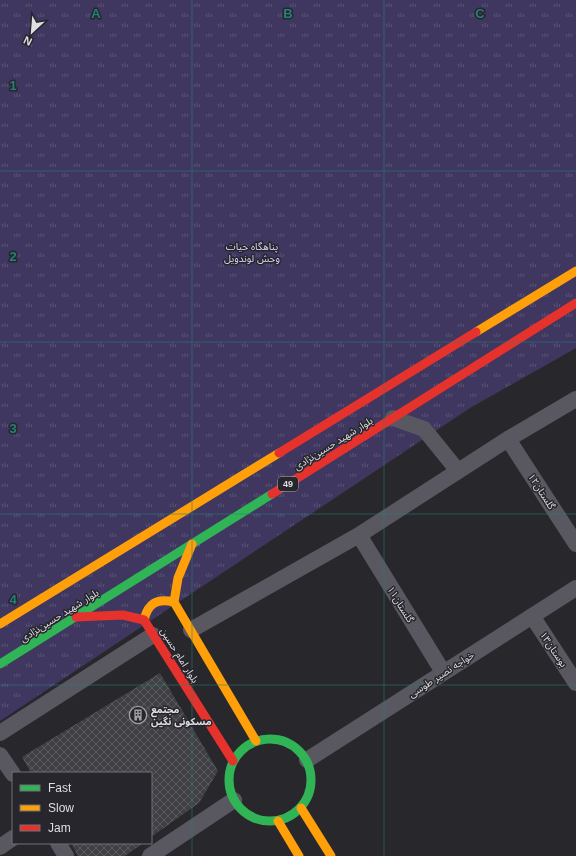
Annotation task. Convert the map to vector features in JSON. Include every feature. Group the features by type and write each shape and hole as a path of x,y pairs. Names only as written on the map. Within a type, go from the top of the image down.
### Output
{"main road":[{"name":"بلوار شهید حسین‌نژادی","path":"0,624 378,396 576,271"},
{"name":"بلوار شهید حسین‌نژادی","path":"0,664 192,544 390,415 428,398 576,303"},
{"path":"76,617 123,615 144,620 149,607 154,603 161,600 174,602 178,578 192,544"},
{"name":"بلوار امام حسین","path":"174,602 256,741"},
{"name":"بلوار امام حسین","path":"144,620 233,760"},
{"path":"279,739 300,751 307,760 311,772 312,785 308,798 301,808 291,816 278,821 265,822 252,818 242,810 234,800 229,787 229,774 233,760 239,752 256,741 279,739"},
{"path":"301,808 331,856"},
{"path":"278,821 299,856"}],"street":[{"path":"191,630 359,535 508,439 576,399"},
{"path":"390,415 424,429 458,471"},
{"name":"گلستان۱۲","path":"508,439 576,544"},
{"name":"گلستان۱۱","path":"359,535 443,672"},
{"name":"خواجه نصیر طوسی","path":"307,760 576,588"},
{"name":"بوستان۱۳","path":"532,616 576,683"},
{"path":"0,732 154,634"},
{"path":"0,754 12,772"},
{"path":"150,856 234,800"},
{"path":"0,846 12,839"},
{"path":"59,844 66,856"}],"green space":[{"name":"پناهگاه حیات وحش لوندویل","path":"0,0 576,0 576,348 470,408 0,721"}],"building":[{"name":"مجتمع مسکونی نگین","path":"160,673 218,771 199,803 152,836 152,772 30,772 22,757"},
{"path":"72,844 142,844 125,856 78,856"}],"traffic: fast":[{"path":"0,664 272,494"},
{"path":"262,739 278,739 293,746 304,757 311,772 311,780 311,788 308,796 299,809 286,818 278,821 262,821 247,814 236,803 229,788 229,772 236,757 247,746 262,739"}],"traffic: slow":[{"path":"476,332 576,271"},
{"path":"0,624 279,453"},
{"path":"192,544 178,578 174,602 256,741"},
{"path":"144,620 148,609 154,603 158,601 174,602"},
{"path":"301,808 331,856"},
{"path":"278,821 299,856"}],"traffic: jam":[{"path":"272,494 576,303"},
{"path":"279,453 476,332"},
{"path":"76,617 123,615 144,620 233,761"}],"place":[{"name":"مجتمع مسکونی نگین","path":"138,715"}]}
